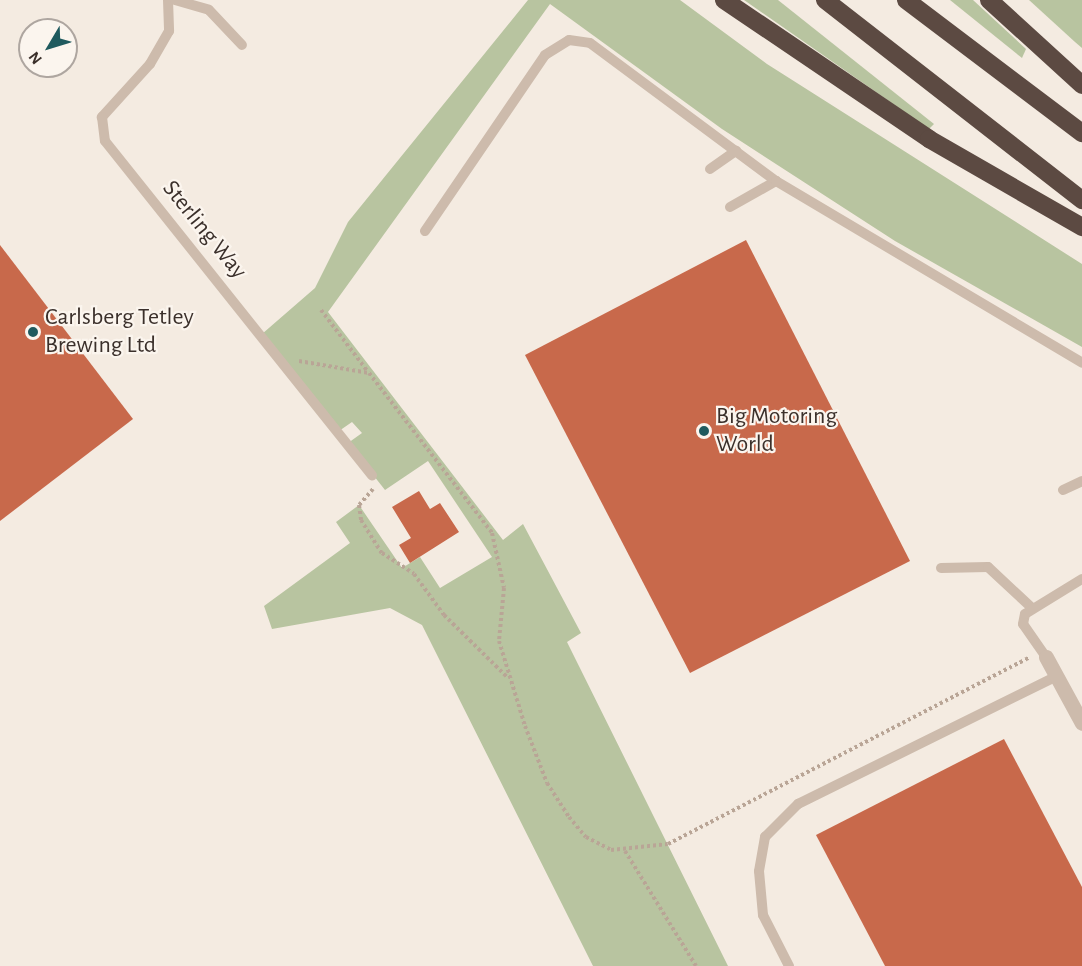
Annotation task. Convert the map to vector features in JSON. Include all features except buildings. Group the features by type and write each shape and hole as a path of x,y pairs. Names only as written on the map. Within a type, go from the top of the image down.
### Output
{"highway":[{"path":"724,0 929,139 1082,227"},
{"path":"825,0 1082,201"},
{"path":"906,0 1082,133"},
{"path":"989,0 1082,85"}],"street":[{"path":"1046,657 1082,723"}],"lane":[{"name":"Sterling Way","path":"168,0 169,31 150,64 102,117 105,141 372,475"},
{"path":"175,0 209,10 242,45"},
{"path":"425,231 545,55 569,40 590,43 776,181 1082,363"},
{"path":"710,169 736,151"},
{"path":"729,207 776,181"},
{"path":"1064,490 1082,481"},
{"path":"941,568 988,567 1032,608"},
{"path":"1046,657 1023,624 1032,608 1082,579"},
{"path":"789,966 763,915 759,871 765,837 798,804 1057,676"}],"path":[{"path":"321,310 492,533 502,558 499,641 509,678 548,783 569,817 586,837 625,852 668,844 1029,657 1046,657"},
{"path":"280,358 369,373"},
{"path":"372,475 373,494 359,505 361,520 382,553 414,574 444,615 509,678"},
{"path":"625,852 696,966"}],"green space":[{"path":"528,0 680,0 767,64 1082,264 1082,347 895,241 722,129 550,4 328,312 503,540 523,524 581,633 567,642 728,966 593,966 422,625 390,608 272,629 264,606 350,543 336,522 359,505 402,568 420,557 440,588 492,557 428,461 385,490 348,443 362,433 352,422 339,431 262,334 315,288 348,222"},
{"path":"744,0 778,0 934,124 929,129"},
{"path":"950,0 973,0 1026,49 1022,58"},
{"path":"1029,0 1082,0 1082,48 1075,42"}],"place":[{"name":"Carlsberg Tetley Brewing Ltd","path":"33,332"},
{"name":"Big Motoring World","path":"704,431"}]}
